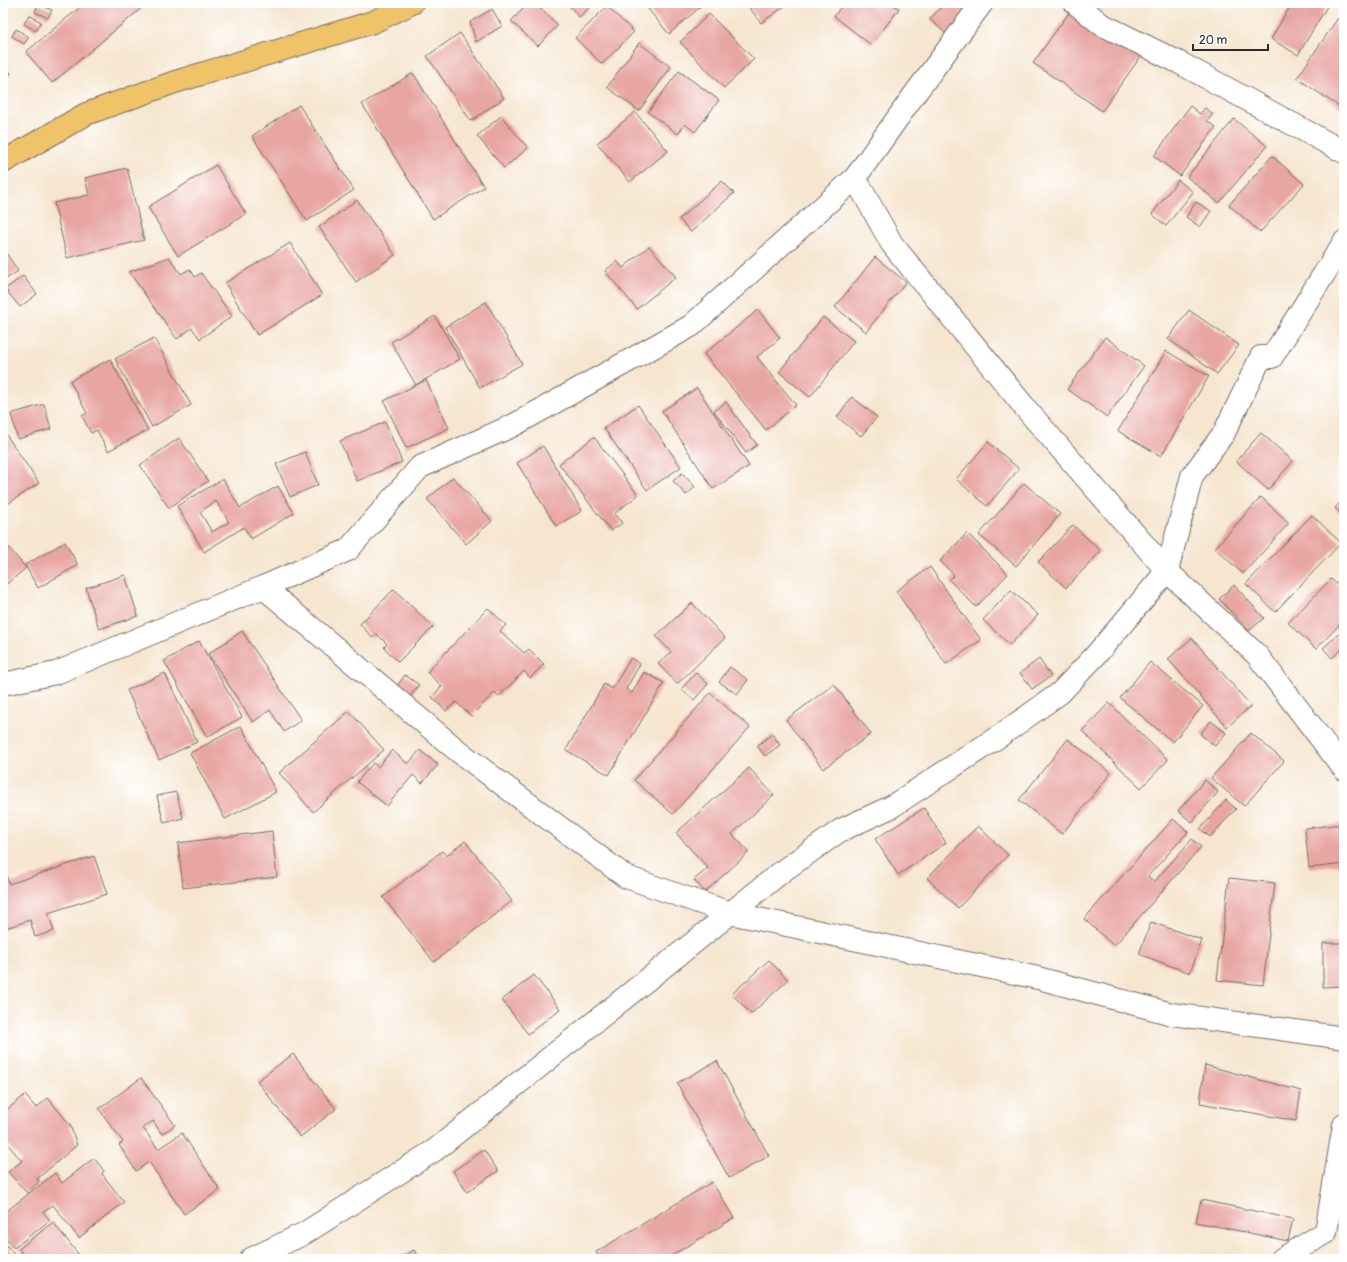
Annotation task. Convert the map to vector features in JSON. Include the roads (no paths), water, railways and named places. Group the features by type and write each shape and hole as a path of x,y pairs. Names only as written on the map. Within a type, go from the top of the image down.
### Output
{"main road":[{"path":"3,162 86,114 175,82 373,22 412,3"}],"street":[{"path":"3,684 56,673 348,550 420,467 514,425 690,326 855,178 982,3"},
{"path":"1075,3 1101,24 1180,63 1344,152"},
{"path":"855,178 892,244 1027,410 1167,571 1257,655 1344,769"},
{"path":"251,1259 304,1233 435,1150 784,870 841,830 891,807 1001,735 1060,693 1095,656 1167,571 1192,476 1224,433 1261,356 1272,357 1344,242"},
{"path":"263,587 458,751 626,877 730,913 1038,978 1172,1014 1344,1038"},
{"path":"1282,1259 1326,1232 1344,1125"}]}
